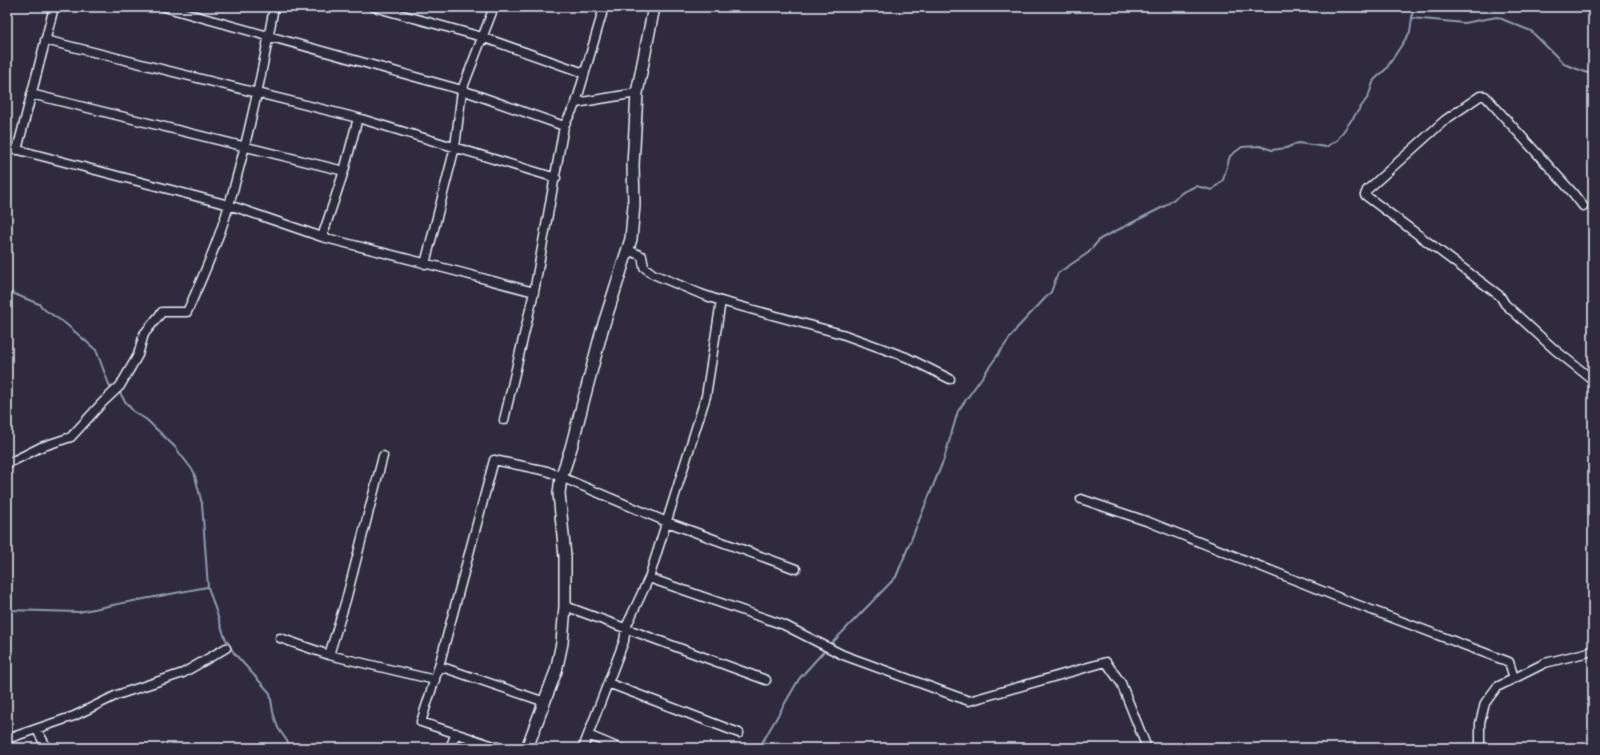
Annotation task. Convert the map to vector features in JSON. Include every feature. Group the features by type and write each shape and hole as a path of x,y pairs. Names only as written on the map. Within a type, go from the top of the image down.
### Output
{"street":[{"path":"17,150 54,7"},
{"path":"164,7 462,90 564,126"},
{"path":"7,464 41,447 71,437 102,403 120,386 138,355 144,334 162,312 187,312 205,271 229,205 258,92 274,7"},
{"path":"374,7 482,37 584,73"},
{"path":"425,264 455,147 462,90 494,7"},
{"path":"526,748 545,702 558,664 562,643 565,606 565,557 559,493 561,478 571,448 602,330 628,250 634,206 633,165 637,94 654,7"},
{"path":"504,420 534,292 556,178 564,126 576,103 602,14"},
{"path":"45,40 358,118 556,178"},
{"path":"31,94 344,171"},
{"path":"576,103 637,94"},
{"path":"1583,206 1485,96 1480,96 1445,120 1367,190 1365,195 1500,296 1505,304 1554,348 1593,380"},
{"path":"322,237 344,171 358,118"},
{"path":"7,147 229,205 322,237 534,292"},
{"path":"628,250 642,256 644,266 653,274 721,302 842,334 906,357 950,379"},
{"path":"583,748 624,641 626,627 649,578 706,396 721,302"},
{"path":"329,655 346,600 383,456"},
{"path":"500,748 421,722 439,666 494,460 546,471 667,522 796,569"},
{"path":"1081,499 1149,522 1338,597 1509,662 1514,678"},
{"path":"649,578 784,625 843,654 969,701 1106,662 1122,683 1147,748"},
{"path":"565,606 626,627 766,680"},
{"path":"280,638 329,655 435,680"},
{"path":"7,739 38,730 74,716 117,695 183,673 226,648"},
{"path":"1480,748 1480,723 1485,703 1497,687 1545,663 1593,651"},
{"path":"439,666 545,702"},
{"path":"608,683 739,733"},
{"path":"38,730 47,748"},
{"path":"450,748 456,733"},
{"path":"588,735 618,748"}],"waterway":[{"path":"830,645 896,577 944,459 958,411 1017,328 1051,292 1058,273 1088,253 1100,239 1165,206 1183,192 1196,186 1212,190 1223,180 1230,156 1242,147 1260,146 1272,150 1286,148 1298,143 1326,147 1337,140 1368,97 1374,80 1386,69 1410,32 1413,7"},
{"path":"1412,18 1464,23 1497,17 1531,31 1564,64 1593,75"},
{"path":"7,291 39,304 45,310 66,324 96,350 110,387 113,388"},
{"path":"119,391 133,411 147,420 175,447 194,472 202,504 208,587 225,638 234,653 270,693 273,712 278,728 292,748"},
{"path":"7,610 79,612 207,587"},
{"path":"759,748 799,679 825,650"}]}
